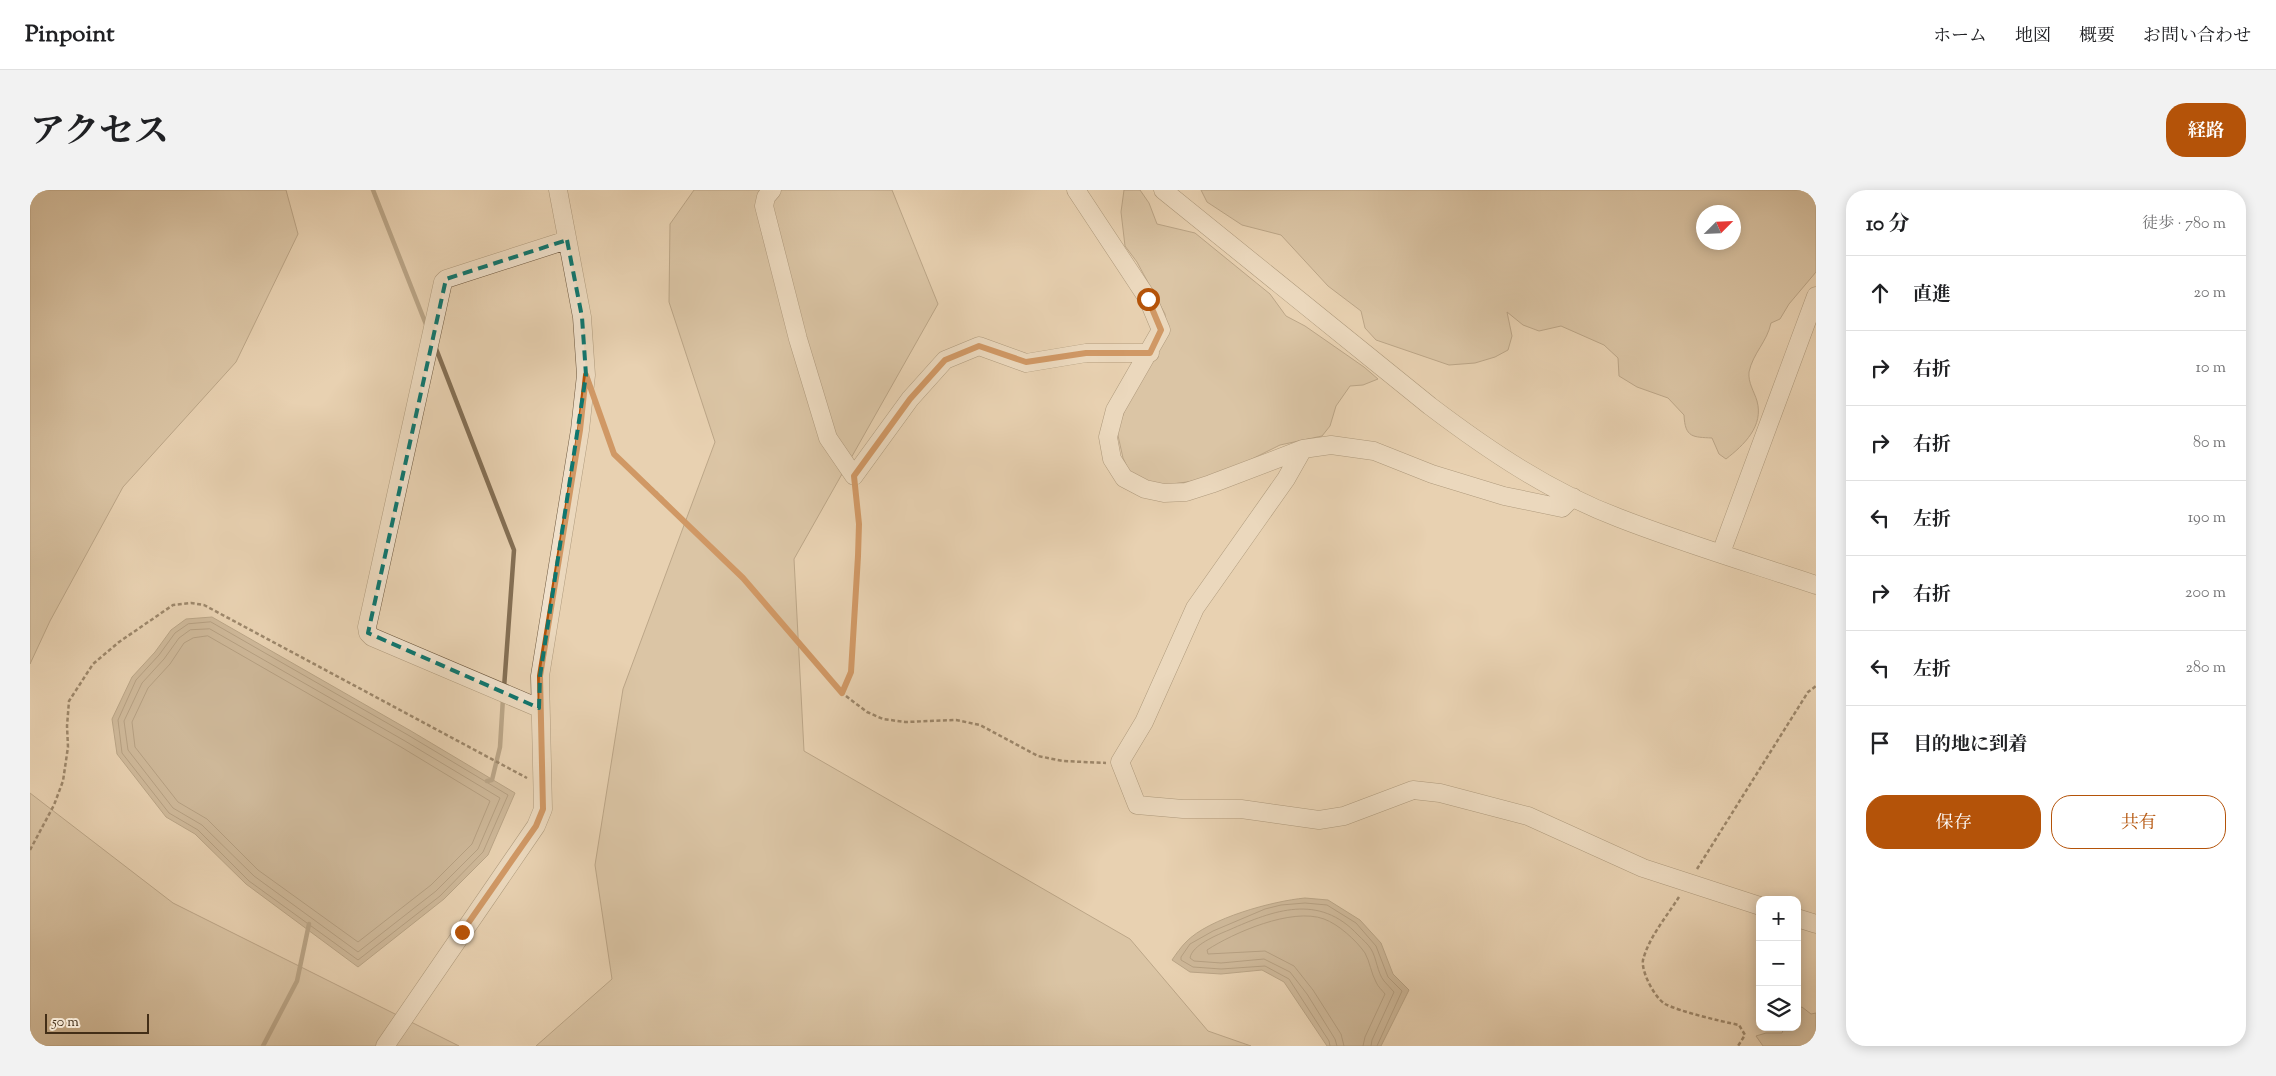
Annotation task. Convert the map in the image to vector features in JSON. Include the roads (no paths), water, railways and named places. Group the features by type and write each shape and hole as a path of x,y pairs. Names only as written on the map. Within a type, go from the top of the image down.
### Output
{"street":[{"path":"385,1046 536,826 543,809 540,676 580,430 586,375 582,318 558,190"},
{"path":"772,190 766,197 764,206 813,390 828,438 854,476 910,399 945,360 979,346 1026,362 1086,353 1150,353"},
{"path":"1076,190 1148,299 1161,330 1150,353 1115,410 1108,437 1112,460 1124,478 1145,489 1164,493 1186,492 1303,449 1331,445 1374,451 1441,477 1504,496 1562,508 1572,497"},
{"path":"1170,195 1430,406 1474,439 1519,468 1572,497 1618,518 1816,586"},
{"path":"540,708 372,637 368,633 367,627 443,282 446,279 567,240"},
{"path":"1721,553 1810,331 1816,296"},
{"path":"1303,449 1286,479 1195,608 1144,722 1120,762 1136,805 1183,809 1241,809 1319,820 1344,816 1413,790 1440,793 1528,816 1643,868 1756,905"},
{"path":"1801,919 1816,924"}],"water":[{"path":"212,617 515,793 488,855 444,899 358,967 246,884 195,834 166,817 117,754 112,719 132,677 155,652 171,630 186,619"},
{"path":"1305,898 1328,900 1360,920 1381,943 1393,974 1409,990 1381,1046 1327,1046 1284,982 1262,970 1221,974 1190,972 1172,960 1196,933 1225,918 1259,907"}],"waterway":[{"path":"373,190 427,327"},
{"path":"435,346 514,550 504,688"},
{"path":"487,781 492,780 500,747 503,698"},
{"path":"263,1046 297,981 309,924"}]}
